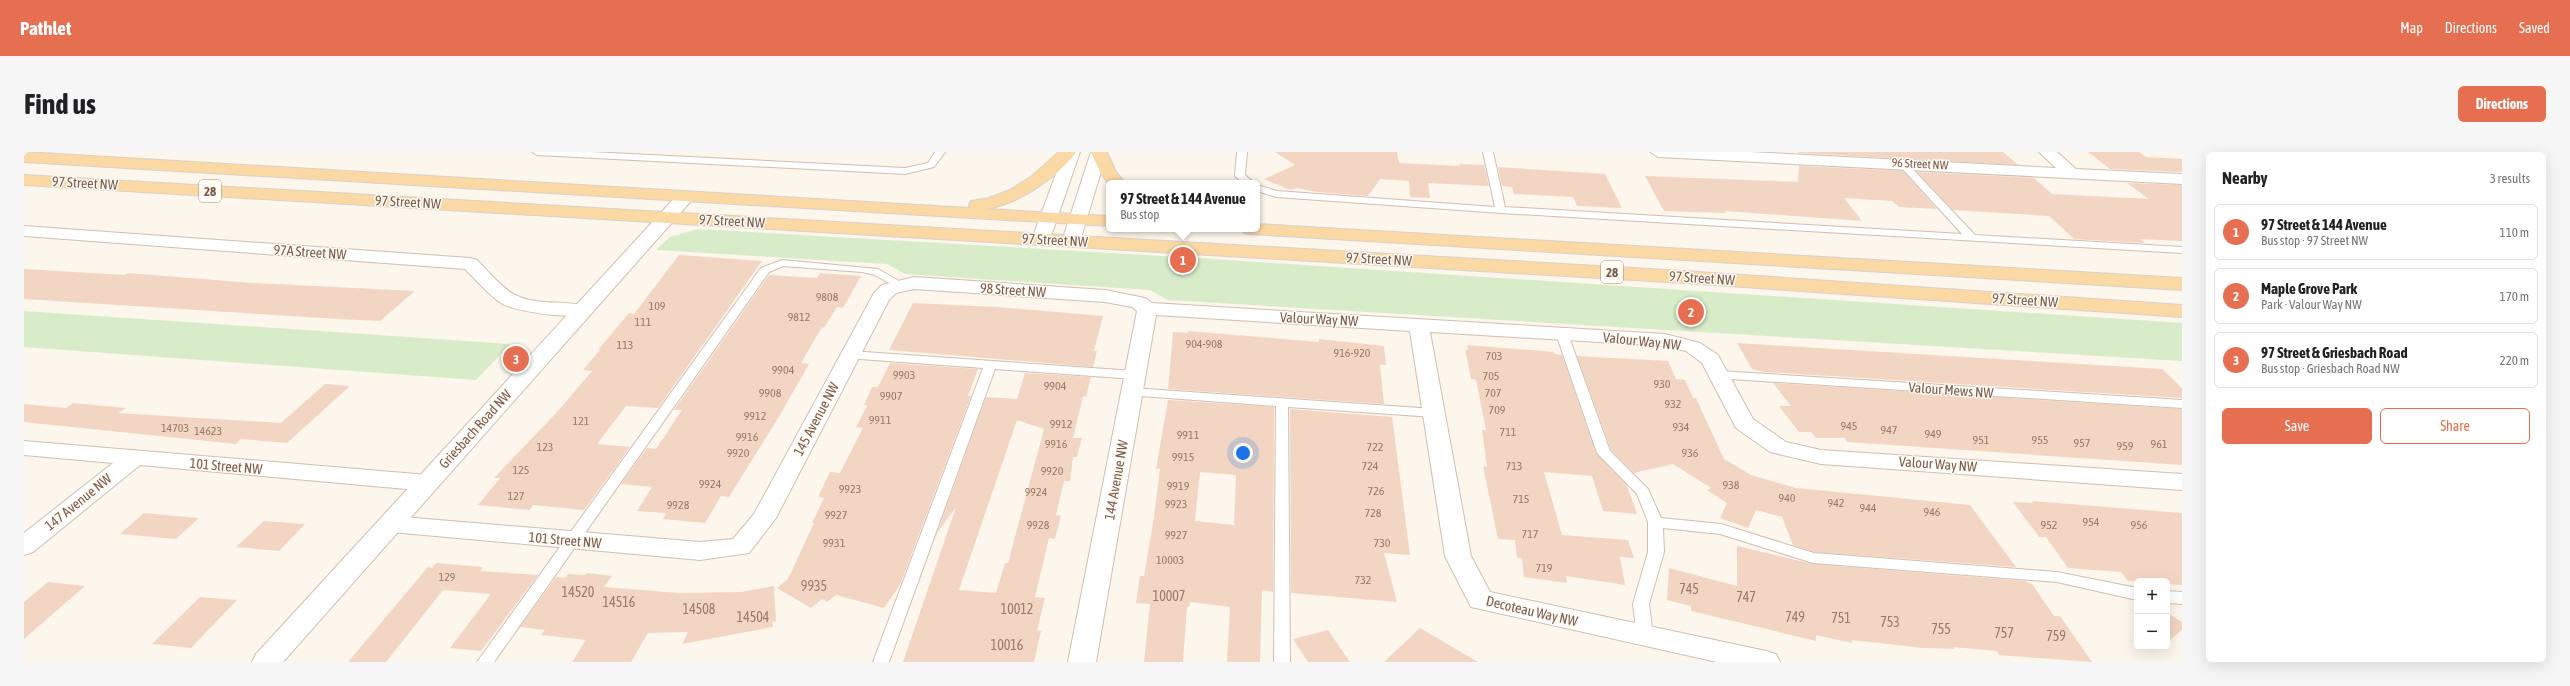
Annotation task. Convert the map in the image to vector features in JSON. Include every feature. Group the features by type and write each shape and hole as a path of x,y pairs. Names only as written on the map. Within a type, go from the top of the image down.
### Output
{"main road":[{"path":"897,210 983,204 1008,198 1030,187 1068,152"},
{"path":"1099,152 1109,174 1114,180"},
{"name":"97 Street NW","path":"24,157 897,210 1106,221"},
{"name":"97 Street NW","path":"24,180 1669,276 2182,311"},
{"name":"97 Street NW","path":"1260,230 2182,284"}],"street":[{"path":"1041,239 1072,152"},
{"path":"1070,241 1099,152"},
{"name":"96 Street NW","path":"1658,152 2070,171 2182,179"},
{"path":"2047,152 2070,171"},
{"name":"Griesbach Road NW","path":"266,662 428,483 581,310 685,197"},
{"name":"97A Street NW","path":"24,231 470,264 508,299 541,308 581,310"},
{"name":"98 Street NW","path":"894,287 914,284 1105,296 1143,305"},
{"name":"145 Avenue NW","path":"740,546 764,518 880,297 894,287"},
{"name":"Valour Way NW","path":"1143,305 1419,325 1665,340 1693,347 1711,359 1744,423 1778,447 1821,457 2182,482"},
{"name":"144 Avenue NW","path":"1082,662 1133,384 1143,305"},
{"name":"Decoteau Way NW","path":"1419,325 1458,556 1480,600 1766,662"},
{"name":"101 Street NW","path":"24,448 133,459 428,483"},
{"name":"147 Avenue NW","path":"24,546 133,459"},
{"name":"101 Street NW","path":"391,524 700,551 740,546"}],"lane":[{"path":"537,152 905,171 931,165 940,152"},
{"path":"1242,152 1240,176 1245,180"},
{"path":"1488,152 1501,210"},
{"path":"1902,164 1971,238"},
{"path":"1260,189 1276,194 1501,210 2182,250"},
{"path":"485,662 573,541 765,270 782,263 862,269 878,272 894,287"},
{"path":"1562,334 1604,453 1643,492 1656,522 1656,552 1641,604 1645,636"},
{"path":"850,355 991,364 1282,403 1434,414"},
{"path":"881,662 991,364"},
{"name":"Valour Mews NW","path":"1720,375 2182,404"},
{"path":"1282,403 1282,662"},
{"path":"1656,522 1721,529 1814,558 2057,577 2134,593"},
{"path":"2170,597 2182,598"}],"green space":[{"path":"698,229 1197,258 2182,323 2182,361 1168,300 1150,290 905,274 887,264 656,250 670,237"},
{"path":"24,311 510,344 476,380 24,347"}],"building":[{"path":"1275,152 1397,152 1399,163 1460,166 1459,164 1484,165 1489,186 1428,183 1430,198 1410,197 1409,181 1380,179 1368,196 1317,192 1297,188 1290,190 1264,179 1295,165"},
{"path":"2003,152 2018,165 1799,153"},
{"path":"2088,152 2139,152 2146,157 2182,159 2182,172 2110,169"},
{"path":"1799,166 1903,171 1937,209 1899,207 1892,201 1844,198 1862,221 1725,211 1726,213 1664,211 1645,176 1798,182"},
{"path":"1498,167 1605,174 1622,208 1577,206 1573,197 1514,194 1512,187 1502,186"},
{"path":"1917,172 2034,178 2052,194 2149,199 2127,183 2182,185 2182,241 2140,239 2145,243 2074,239 2049,216 1953,210"},
{"path":"679,255 762,261 658,408 626,406 597,444 630,447 584,510 533,505 530,510 478,505 500,478 494,478 559,410 592,371 583,370 629,313 634,314"},
{"path":"24,269 124,275 128,273 252,283 415,291 380,321 338,319 24,299"},
{"path":"820,273 861,276 843,308 837,307 824,328 822,327 801,363 809,364 777,420 729,497 721,496 705,523 663,519 666,513 637,511 652,487 621,484 647,448 656,449 682,410 674,410 769,275 817,278"},
{"path":"913,303 997,307 1103,316 1094,351 1097,351 1093,367 889,350"},
{"path":"1188,331 1319,342 1319,339 1384,346 1386,365 1380,365 1384,404 1168,389 1173,332 1188,333"},
{"path":"1737,343 2162,369 2182,388 2182,398 1764,372 1752,369"},
{"path":"1467,345 1554,352 1555,354 1562,355 1596,453 1627,486 1637,514 1603,511 1592,476 1544,472 1562,535 1628,540 1634,558 1620,557 1625,585 1566,576 1567,583 1524,577 1522,558 1517,558 1515,540 1498,539 1483,466 1487,467 1482,430 1486,430 1476,380 1471,379 1465,350 1468,350"},
{"path":"1577,356 1668,361 1676,379 1685,380 1693,398 1696,398 1724,459 1751,475 1796,488 1970,505 2016,567 1814,552 1793,545 1782,517 1756,510 1748,528 1720,518 1727,503 1707,490 1711,488 1673,464 1634,473 1611,450"},
{"path":"890,363 978,369 968,396 971,396 900,585 884,608 836,595 827,602 822,599 811,608 777,588 788,579 824,498 818,497 830,472 840,473 863,428 856,427 867,406 864,405 872,387 878,387"},
{"path":"1025,373 1091,377 1086,397 1083,396 1073,438 1082,438 1077,457 1073,457 1070,481 1064,481 1056,515 1061,516 1055,539 1049,538 1035,597 1045,598 1037,630 1041,631 1034,662 903,662 956,507 937,533 986,397 1017,399","holes":["1017,420 1044,429 1008,563 1005,563 996,593 959,590"]},
{"path":"1773,383 2182,409 2182,465 1847,442 1845,438 1816,438 1811,432 1799,432 1779,406 1791,406"},
{"path":"325,384 350,386 287,443 241,439 236,444 24,422 24,404 66,408 73,403 126,408 118,413 281,423"},
{"path":"1168,400 1274,407 1273,592 1262,590 1260,662 1227,662 1230,607 1190,602 1189,607 1187,607 1183,662 1144,662 1150,604 1136,603 1140,576 1144,576 1154,517 1160,469 1156,469","holes":["1200,472 1236,475 1234,525 1195,521"]},
{"path":"1290,409 1392,417 1410,555 1384,553 1397,602 1291,593"},
{"path":"2032,501 2182,513 2182,585 2170,584 2170,578 2134,578 2134,581 2128,581 2121,572 2068,568 2046,537 2039,537 2013,502 2033,503"},
{"path":"144,513 199,518 176,539 120,534"},
{"path":"264,521 305,524 279,551 236,547"},
{"path":"1737,546 1813,564 2025,581 2032,584 2054,616 2060,616 2092,662 1999,655 1997,651 1953,647 1954,649 1923,648 1852,640 1852,643 1816,635 1816,641 1691,611 1691,606 1667,600 1669,568 1737,586"},
{"path":"436,563 483,567 480,571 538,575 481,651 450,648 491,594 443,590 386,662 348,662 428,567 432,568"},
{"path":"587,573 612,576 604,587 679,593 741,592 774,586 776,621 772,622 773,627 682,644 688,632 648,633 631,662 572,662 586,640 541,635 545,630 520,627 556,577 565,578 568,574 585,575"},
{"path":"48,582 85,586 24,639 24,602"},
{"path":"200,597 237,600 191,648 152,644"},
{"path":"2170,615 2182,622 2182,630 2170,640"},
{"path":"1420,628 1478,662 1384,662"},
{"path":"1328,630 1350,662 1308,662 1293,639"}],"place":[{"name":"97 Street & 144 Avenue","path":"1183,260"},
{"name":"Maple Grove Park","path":"1691,312"},
{"name":"97 Street & Griesbach Road","path":"516,359"}]}
